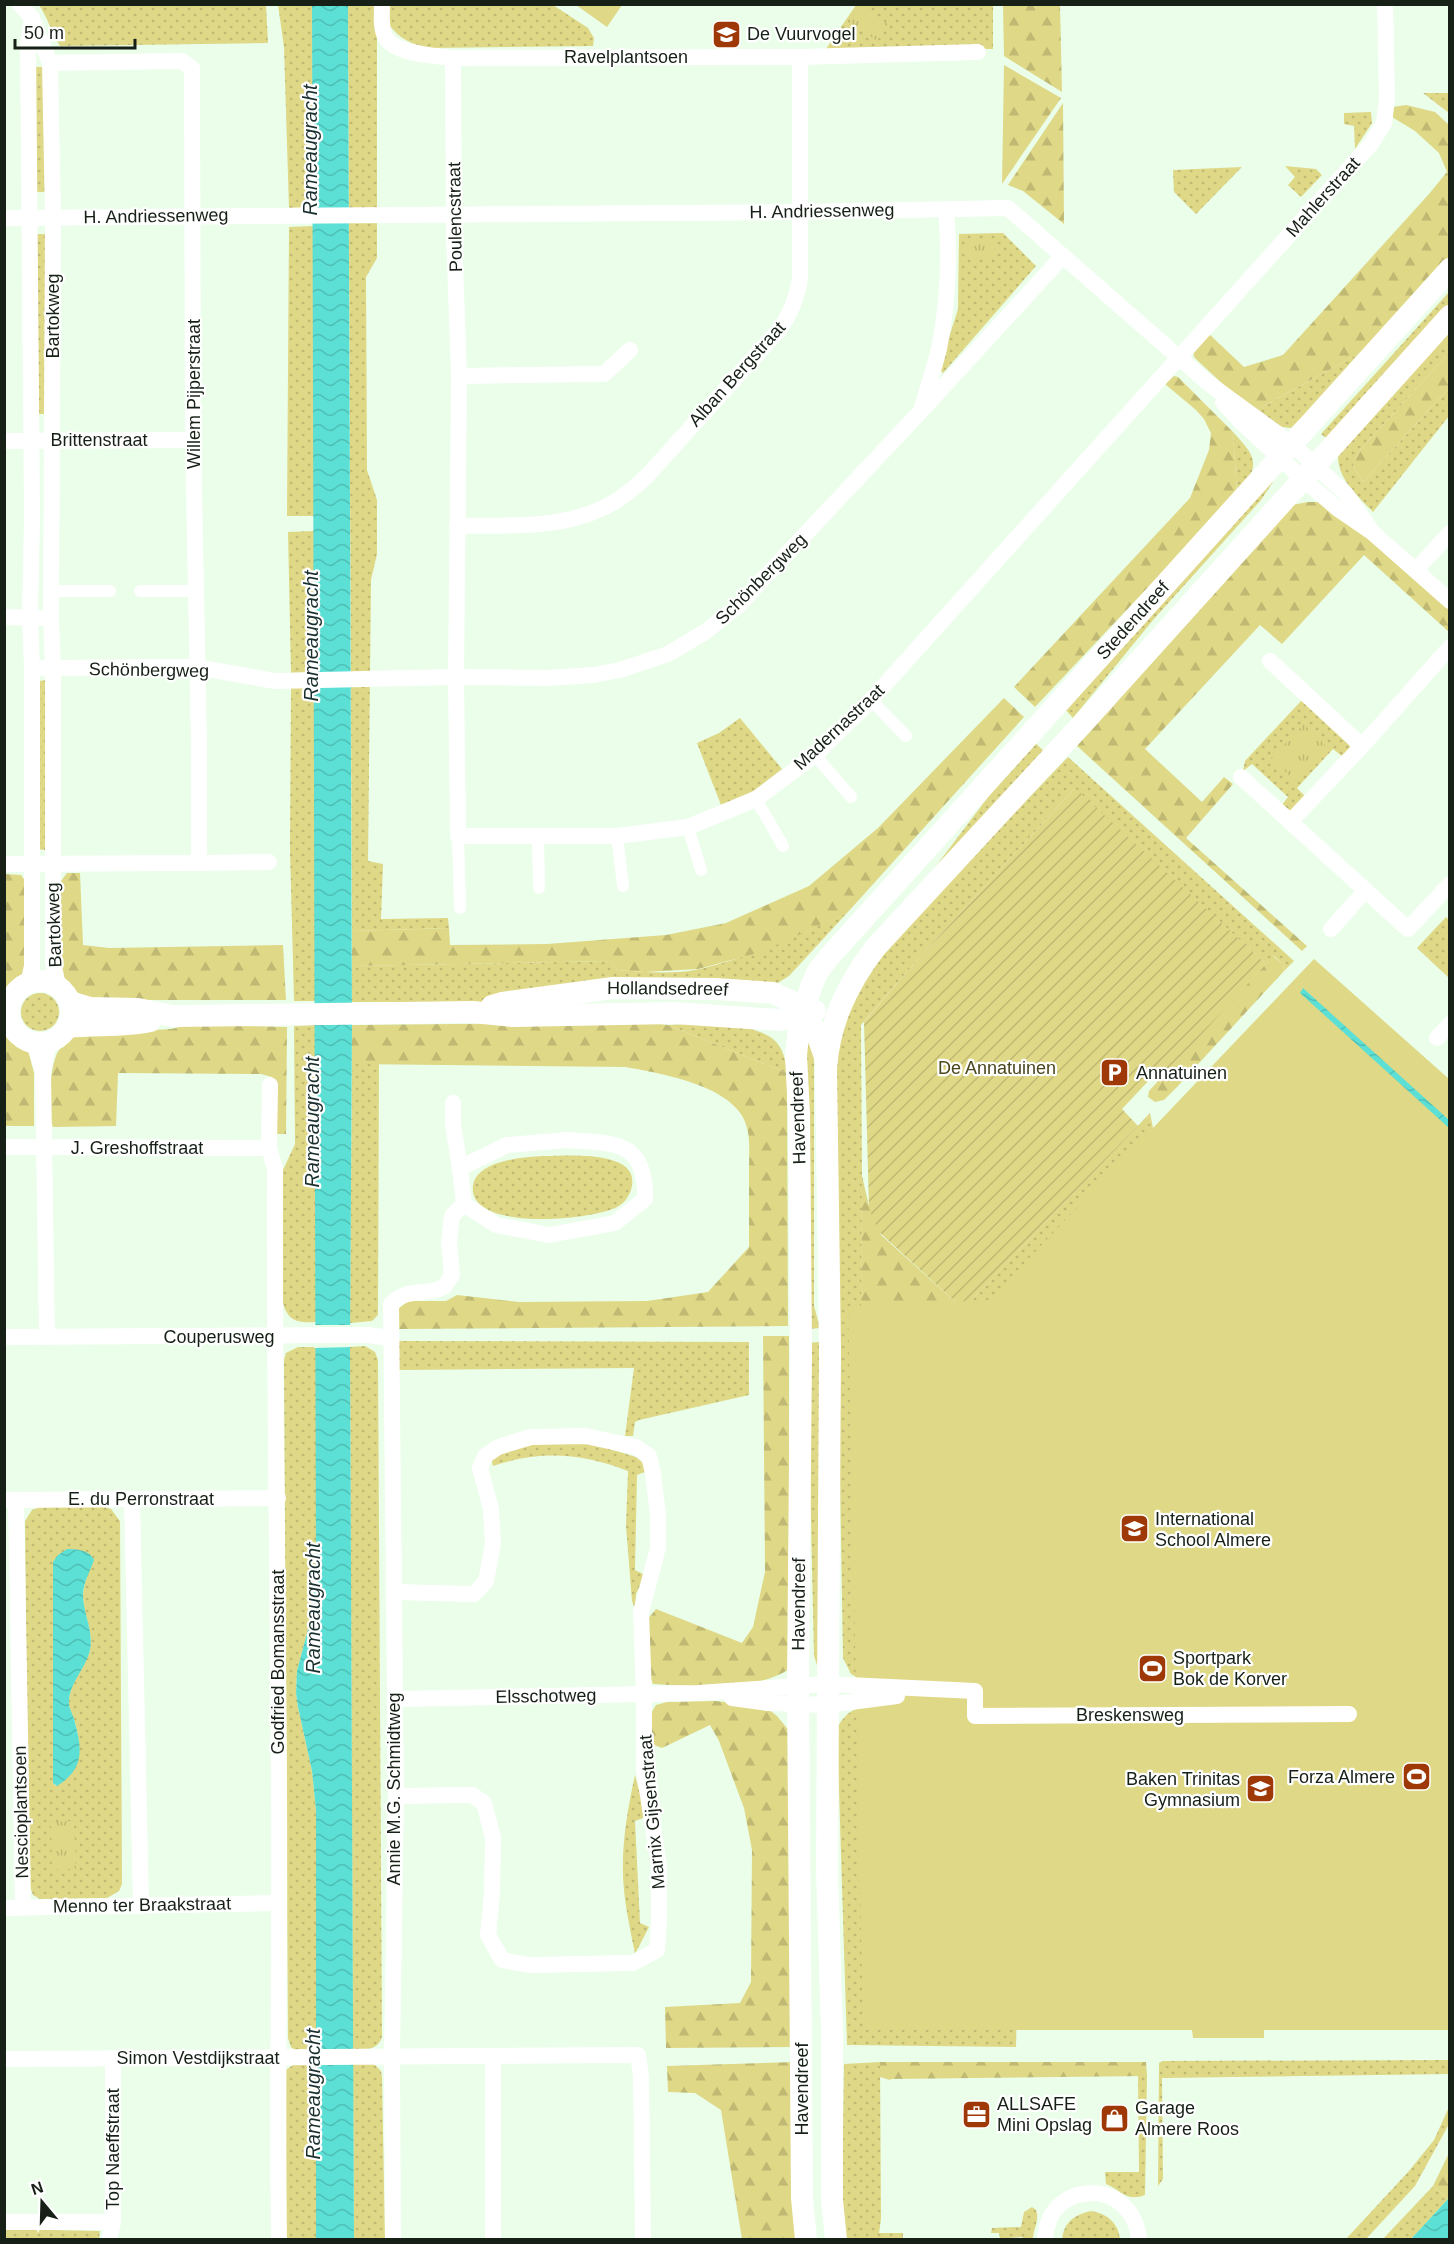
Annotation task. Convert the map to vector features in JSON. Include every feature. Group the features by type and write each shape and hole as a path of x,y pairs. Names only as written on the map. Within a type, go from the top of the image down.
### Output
{"main road":[{"name":"Stedendreef","path":"818,971 1449,269"},
{"name":"Stedendreef","path":"827,1061 832,1027 841,1003 875,948 1085,721 1449,316"},
{"path":"773,993 818,971"},
{"name":"Havendreef","path":"806,2240 802,2198 798,1696 801,1351 799,1114 796,1055 803,1014 818,971"},
{"path":"43,981 64,994 72,1013 68,1027 62,1035 41,1042 23,1038 9,1027 10,1017 7,1005 16,993 28,984 43,981"},
{"name":"Hollandsedreef","path":"473,1012 502,1003 614,988 716,989 773,993 791,1001 803,1014 817,1034 827,1061"},
{"name":"Hollandsedreef","path":"64,994 90,1008 138,1009 172,1016"},
{"path":"755,1019 780,1020 841,1003"},
{"name":"Hollandsedreef","path":"68,1027 137,1024 172,1016 273,1014 473,1012 513,1016 675,1013 755,1019"},
{"path":"755,1019 784,1040 796,1055"},
{"name":"Havendreef","path":"827,1061 830,1349 827,1869 832,2033 832,2200 836,2240"}],"street":[{"name":"Bartokweg","path":"20,4 32,18 50,63 53,217 51,591 54,669 53,962 64,994"},
{"name":"Ravelplantsoen","path":"382,4 382,25 386,39 400,50 453,58 800,57 978,52"},
{"name":"Mahlerstraat","path":"1179,358 1371,144 1384,123 1387,99 1385,4"},
{"name":"Bartokweg","path":"28,984 32,966 30,618 32,542 28,43 32,18"},
{"name":"Alban Bergstraat","path":"457,526 544,524 571,520 599,510 626,495 647,476 780,329 792,311 800,278 800,57"},
{"name":"Poulencstraat","path":"453,58 454,213 459,376 456,677"},
{"name":"Willem Pijperstraat","path":"50,63 182,61 192,68 193,440 199,863"},
{"name":"H. Andriessenweg","path":"4,218 280,214 799,212 1008,208 1208,383 1238,419 1286,452 1309,472 1338,508 1373,533 1449,601"},
{"name":"Schönbergweg","path":"921,411 938,350 946,303 948,230 946,210"},
{"name":"Schönbergweg","path":"32,668 196,667 275,681 456,677 548,678 593,675 620,670 668,654 705,632 738,606 921,411 1062,256"},
{"path":"459,376 604,374 630,350"},
{"name":"Madernastraat","path":"458,836 617,836 688,827 756,799 815,755 870,700 1179,358"},
{"name":"Brittenstraat","path":"4,441 193,440"},
{"path":"1416,570 1449,533"},
{"path":"51,591 110,591"},
{"path":"140,591 196,591"},
{"path":"4,617 51,618"},
{"path":"1290,821 1362,746 1449,647"},
{"path":"1270,661 1362,746"},
{"path":"456,677 460,908"},
{"path":"870,700 906,736"},
{"path":"815,755 851,797"},
{"path":"1240,777 1408,929 1448,889"},
{"path":"756,799 783,846"},
{"path":"688,827 701,870"},
{"path":"617,836 623,886"},
{"path":"538,837 539,888"},
{"path":"52,863 269,862"},
{"name":"Bartokweg","path":"31,864 52,863"},
{"path":"4,864 31,864"},
{"path":"1330,929 1365,891"},
{"path":"1437,1038 1449,1024"},
{"path":"41,1042 46,1337"},
{"name":"Godfried Bomansstraat","path":"270,1085 269,1148 275,1169 274,1336 278,1498 279,2240"},
{"path":"453,1103 453,1125 464,1204 496,1225 549,1235 615,1223 645,1199 646,1178 637,1159 619,1145 567,1140 507,1145 460,1168"},
{"name":"J. Greshoffstraat","path":"4,1147 269,1148"},
{"name":"Annie M.G. Schmidtweg","path":"393,2240 392,2055 396,1796 391,1304 398,1297 411,1292 439,1290 444,1287 452,1275 449,1241 452,1216 464,1204"},
{"name":"Couperusweg","path":"4,1338 274,1336 391,1338"},
{"path":"394,1592 474,1594 486,1581 493,1544 491,1509 480,1468 485,1456 498,1447 531,1437 586,1436 636,1447 649,1456 658,1514 658,1548 641,1612 644,1695"},
{"name":"E. du Perronstraat","path":"10,1500 278,1498"},
{"path":"132,1499 141,1905"},
{"name":"Nescioplantsoen","path":"10,1500 23,1907"},
{"name":"Breskensweg","path":"827,1695 975,1691 975,1716 1349,1714"},
{"name":"Elsschotweg","path":"394,1699 698,1693 827,1695"},
{"name":"Marnix Gijsenstraat","path":"396,1796 472,1795 484,1803 493,1838 492,1894 488,1935 502,1960 530,1965 633,1963 657,1950 659,1922 659,1865 644,1770 644,1695"},
{"name":"Menno ter Braakstraat","path":"4,1908 279,1903"},
{"name":"Simon Vestdijkstraat","path":"4,2059 638,2055 641,2077 643,2240"},
{"path":"493,2056 494,2240"},
{"name":"Top Naeffstraat","path":"109,2240 113,2222 113,2058"},
{"path":"1045,2240 1045,2230 1055,2209 1064,2201 1078,2195 1092,2193 1114,2197 1122,2203 1134,2217 1139,2240"},
{"path":"4,2222 113,2222"}],"green space":[{"path":"39,5 266,5 268,43 60,46"},
{"path":"278,5 312,5 314,207 289,208 284,47"},
{"path":"348,5 377,5 377,258 366,277 367,470 377,500 377,554 371,580 368,861 383,864 381,919 448,918 449,928 352,931"},
{"path":"389,5 553,5 588,28 594,38 593,46 429,48 406,40 393,30 389,25"},
{"path":"576,5 622,5 607,27"},
{"path":"856,5 993,5 993,49 826,49"},
{"path":"860,5 888,24 877,41 849,22"},
{"path":"1003,5 1060,5 1062,92 1004,56"},
{"path":"1004,65 1061,98 1002,184"},
{"path":"34,67 44,67 45,192 36,192"},
{"path":"1423,93 1449,93 1449,113"},
{"path":"1063,103 1064,224 1023,191 1008,185"},
{"path":"1406,105 1435,112 1449,125 1449,262 1374,345 1253,412 1194,357 1193,350 1208,333 1244,367 1283,355 1429,194 1447,172 1439,153 1415,131 1392,117 1393,107"},
{"path":"1371,112 1372,123 1355,149 1354,126 1344,124 1344,113"},
{"path":"1285,166 1316,169 1322,175 1301,197 1288,185 1295,177"},
{"path":"1242,167 1196,214 1174,192 1173,170"},
{"path":"314,226 315,516 287,516 289,227"},
{"path":"1003,233 1036,266 943,373 939,369 958,309 959,234"},
{"path":"37,234 45,234 45,414 37,414"},
{"path":"994,239 994,257 966,258 965,241"},
{"path":"1449,292 1449,305 1326,438 1321,434"},
{"path":"1449,327 1449,353 1359,451 1353,466 1363,482 1449,388 1449,416 1373,512 1344,479 1338,454"},
{"path":"1374,345 1291,428 1275,426 1253,412"},
{"path":"1449,353 1449,388 1363,482 1353,466 1359,451"},
{"path":"1174,376 1178,377 1233,432 1237,493 1035,707 1014,687 1190,498 1209,450 1211,433 1196,410 1165,384"},
{"path":"1233,432 1247,448 1253,461 1250,475 1237,493"},
{"path":"1270,481 1273,482 1261,500 1153,620 1073,718 1063,707"},
{"path":"1321,502 1374,542 1449,610 1449,632 1364,555 1282,644 1260,625 1145,749 1202,802 1224,777 1233,784 1186,838 1307,946 1302,951 1077,746 1093,723 1292,505"},
{"path":"315,531 315,672 291,673 288,532"},
{"path":"48,680 45,850 37,849 38,681"},
{"path":"291,687 315,687 316,1001 294,1001 290,850"},
{"path":"1004,698 1024,717 847,913 761,952 698,969 645,972 617,970 610,961 352,966 352,931 449,928 450,945 547,944 666,935 726,923 809,886 878,828"},
{"path":"1307,700 1350,745 1349,751 1342,756 1333,749 1297,788 1306,797 1291,811 1281,806 1288,797 1252,764 1243,771 1245,761 1301,701"},
{"path":"740,718 782,769 754,791 721,805 697,743 719,733"},
{"path":"1304,724 1327,747 1294,780 1271,758"},
{"path":"1033,741 1045,752 930,874 1019,756"},
{"path":"1068,757 1294,961 1284,971 1283,964 1274,956 1266,964 1074,789 917,960 861,1025 860,1679 851,1674 843,1658 833,1058 839,1032 880,952"},
{"name":"De Annatuinen","path":"1075,788 1266,964 1158,1082 1152,1077 1122,1109 1138,1126 963,1309 879,1232 869,1208 864,1022 917,960"},
{"path":"67,873 80,873 83,945 109,948 283,945 286,1000 91,1000 68,985 60,970 61,881"},
{"path":"5,874 21,875 26,882 26,970 18,984 5,996"},
{"path":"847,913 789,976 776,984 482,1002 352,1002 352,966 610,961 617,970 680,972 738,958"},
{"path":"1446,917 1449,920 1449,978 1417,948"},
{"path":"1273,956 1283,964 1284,971 1164,1100 1155,1102 1148,1097 1149,1091"},
{"name":"Sportpark Bok de Korver","path":"1314,959 1449,1079 1449,2030 1264,2030 1264,2038 1193,2038 1192,2030 863,2030 848,1306 989,1300"},
{"path":"40,993 47,994 53,999 58,1005 58,1019 53,1025 47,1030 40,1031 33,1030 27,1025 22,1019 21,1012 22,1005 27,999 33,994"},
{"path":"564,1023 668,1025 787,1073 788,1326 398,1329 398,1309 408,1301 446,1301 457,1295 519,1302 647,1301 708,1292 749,1247 748,1132 743,1116 731,1103 716,1093 679,1079 626,1067 352,1064 352,1025"},
{"path":"705,1023 740,1027 767,1035 782,1050 787,1073 668,1025"},
{"path":"189,1025 287,1027 286,1134 275,1134 272,1077 261,1074 118,1073 116,1126 53,1127 50,1102 54,1063 59,1050 74,1035 171,1029"},
{"path":"316,1025 316,1322 304,1322 291,1318 283,1303 283,1170 295,1144 294,1026"},
{"path":"4,1032 28,1050 34,1073 34,1126 5,1126"},
{"path":"812,1041 814,1057 814,1306 820,1328 808,1329 803,1042"},
{"path":"352,1064 379,1064 378,1315 372,1321 350,1323"},
{"path":"1150,1113 1153,1128 1141,1148 1001,1305 963,1309"},
{"path":"543,1156 582,1156 612,1160 624,1165 631,1173 630,1192 620,1205 604,1212 562,1218 515,1217 495,1213 480,1204 473,1192 474,1182 479,1173 499,1163"},
{"path":"862,1176 869,1206 881,1235 963,1309 861,1322"},
{"path":"763,1336 789,1336 789,1669 775,1676 742,1684 704,1686 653,1684 650,1677 647,1620 656,1609 742,1643 753,1627 765,1572"},
{"path":"399,1341 749,1342 749,1395 639,1420 635,1422 633,1436 625,1436 634,1368 399,1370"},
{"path":"819,1342 823,1669 817,1665 814,1656 807,1343"},
{"path":"365,1346 375,1352 378,1360 382,2037 374,2047 353,2049 350,1347"},
{"path":"298,1347 316,1347 316,1576 311,1618 297,1671 296,1693 312,1771 316,1810 316,2049 295,2050 291,2047 288,2038 284,1360 286,1353"},
{"path":"538,1442 587,1442 636,1457 643,1463 645,1472 637,1475 635,1570 645,1575 636,1594 635,1609 632,1601 626,1526 628,1471 594,1460 561,1456 527,1458 493,1466 491,1457"},
{"path":"40,1507 105,1507 111,1509 120,1521 122,1884 119,1891 107,1898 40,1899 33,1895 28,1881 25,1521 32,1510","holes":["75,1549 92,1556 83,1596 91,1637 90,1650 72,1688 69,1701 77,1732 78,1758 70,1774 56,1786 53,1783 53,1562"]},
{"path":"715,1701 764,1706 777,1716 790,1732 795,2047 666,2048 665,2007 740,2003 751,1982 752,1850 744,1808 719,1741 710,1725 662,1748 649,1743 650,1715 656,1705 667,1702"},
{"path":"871,1706 1017,1997 1016,2047 847,2045 837,1727 851,1712"},
{"path":"635,1775 646,1817 635,1821 640,1923 649,1927 635,1954 625,1898 623,1861 627,1817"},
{"path":"74,1821 76,1869 52,1870 51,1822"},
{"path":"1449,2060 1449,2074 1162,2078 1163,2179 1158,2186 1159,2063 1163,2061"},
{"path":"795,2062 799,2239 742,2239 721,2110 695,2093 668,2092 667,2066"},
{"path":"880,2062 881,2219 879,2233 903,2233 903,2239 845,2239 842,2199 844,2064"},
{"path":"880,2062 1146,2062 1147,2076 890,2080 880,2077"},
{"path":"353,2064 374,2064 381,2071 385,2239 354,2239"},
{"path":"293,2065 316,2065 316,2239 286,2239 286,2070"},
{"path":"1138,2076 1147,2076 1145,2195 1134,2197 1125,2195 1106,2184 1105,2172 1139,2172"},
{"path":"1449,2107 1449,2124 1415,2186 1366,2239 1346,2239 1409,2171 1434,2140"},
{"path":"1449,2153 1449,2198 1448,2199 1433,2186"},
{"path":"1433,2186 1448,2199 1411,2239 1382,2240"},
{"path":"1032,2207 1036,2210 1037,2217 1033,2239 1022,2237 1000,2239 999,2233 991,2233 992,2228 1021,2227 1024,2212"},
{"path":"1092,2211 1103,2214 1111,2220 1117,2228 1120,2239 1062,2239 1065,2228 1071,2220 1080,2214"},
{"path":"5,2229 100,2231 99,2239 5,2240"}],"water":[{"name":"Rameaugracht","path":"312,5 348,5 354,2240 316,2239 316,1810 312,1771 296,1693 297,1671 311,1618 316,1576"},
{"path":"1303,988 1449,1120 1449,1128 1300,993"},
{"path":"67,1549 86,1552 94,1560 83,1591 91,1643 88,1657 72,1688 69,1701 79,1742 79,1759 72,1773 57,1786 53,1783 53,1562"},
{"path":"1448,2199 1449,2239 1411,2239"}],"pier":[{"path":"313,1325 353,1325 353,1347 314,1348"}],"place":[{"name":"De Vuurvogel","path":"726,34"},
{"name":"Annatuinen","path":"1115,1073"},
{"name":"International School Almere","path":"1134,1529"},
{"name":"Sportpark Bok de Korver","path":"1152,1668"},
{"name":"Forza Almere","path":"1416,1777"},
{"name":"Baken Trinitas Gymnasium","path":"1261,1789"},
{"name":"ALLSAFE Mini Opslag","path":"976,2114"},
{"name":"Garage Almere Roos","path":"1114,2118"}]}
